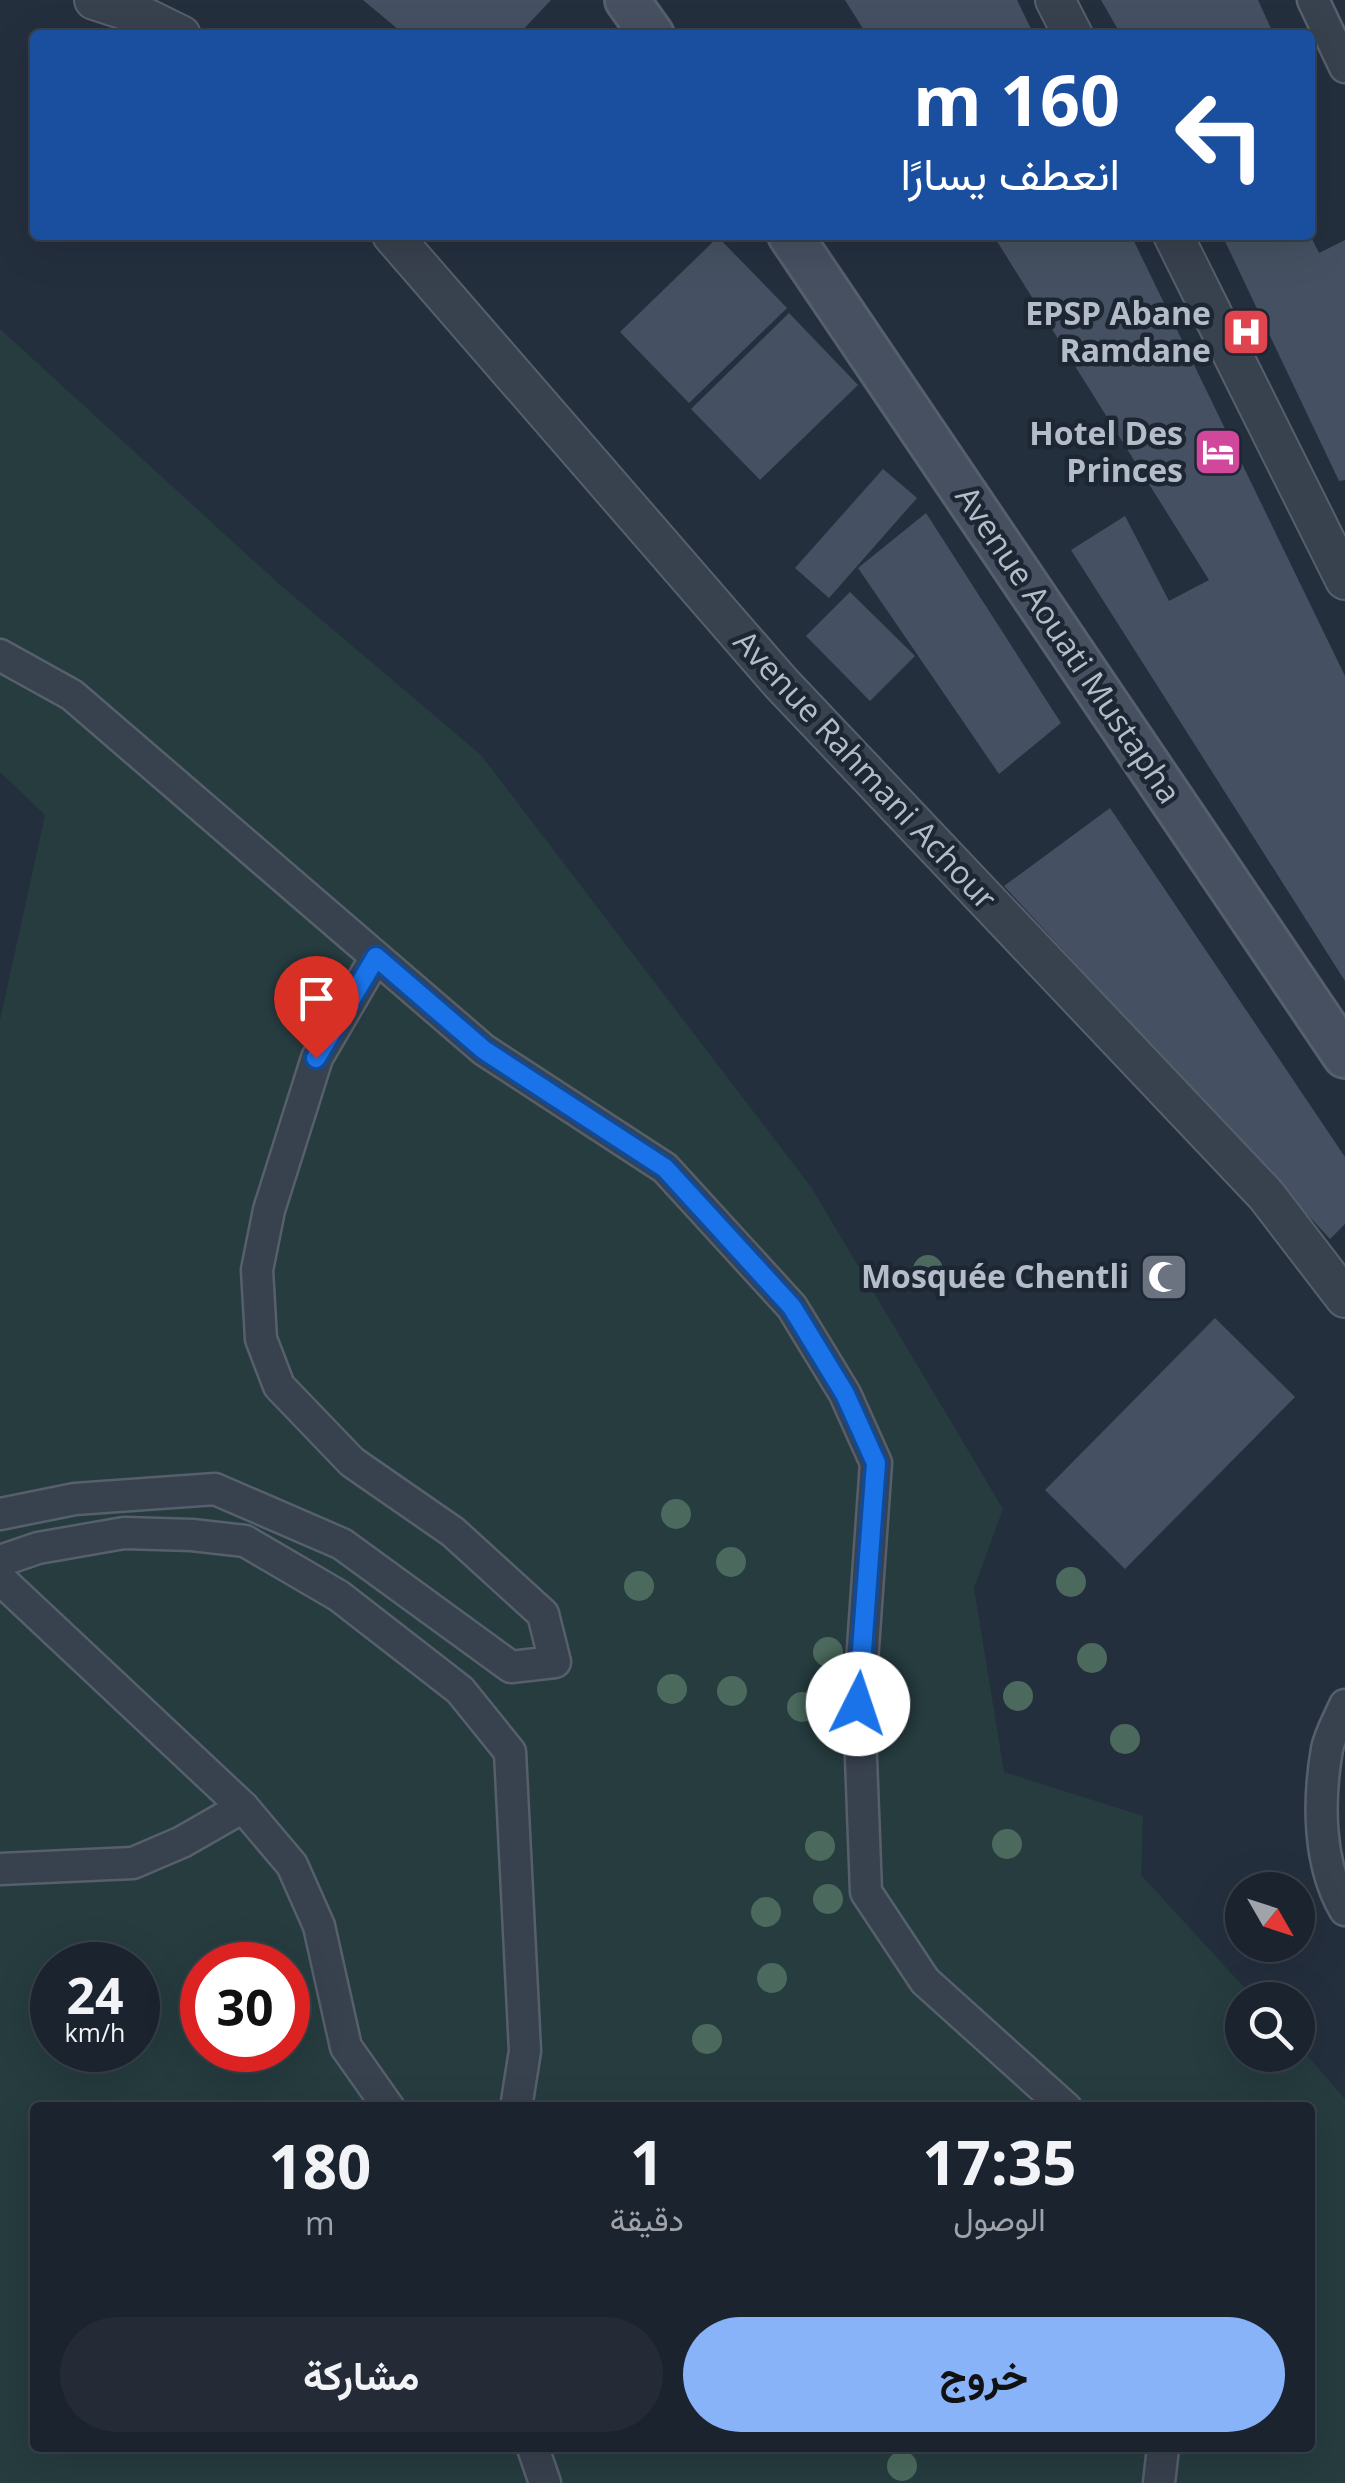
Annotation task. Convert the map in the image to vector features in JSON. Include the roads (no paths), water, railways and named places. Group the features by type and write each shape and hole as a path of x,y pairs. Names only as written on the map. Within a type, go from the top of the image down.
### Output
{"main road":[{"path":"627,0 648,30"},
{"name":"Avenue Aouati Mustapha","path":"793,240 1345,1056"}],"street":[{"path":"94,0 140,14 170,30"},
{"path":"1055,0 1070,30"},
{"path":"1314,0 1345,67"},
{"name":"Avenue Rahmani Achour","path":"396,240 781,683 1266,1195 1345,1298"},
{"path":"1175,240 1345,580"},
{"path":"0,655 72,695 484,1050 665,1168 792,1307 845,1394 876,1463 858,1704 866,1892 925,1980 1059,2102"},
{"path":"0,1514 75,1500 214,1489 342,1544 511,1667 554,1662 543,1614 453,1532 352,1462 279,1386 261,1339 257,1270 269,1210 316,1058 376,957"},
{"path":"0,1560 38,1548 124,1534 245,1541 339,1596 460,1690 510,1752 525,2051 517,2102"},
{"path":"0,1579 243,1806 292,1865 320,1926 346,2047 384,2102"},
{"path":"1345,1705 1328,1746 1322,1824 1332,1888 1345,1910"},
{"path":"0,1869 133,1863 182,1842 243,1806"},
{"path":"534,2452 545,2483"},
{"path":"1159,2483 1162,2452"}],"place":[{"name":"EPSP Abane Ramdane","path":"1246,332"},
{"name":"Hotel Des Princes","path":"1218,452"},
{"name":"Mosquée Chentli","path":"1164,1277"}]}
